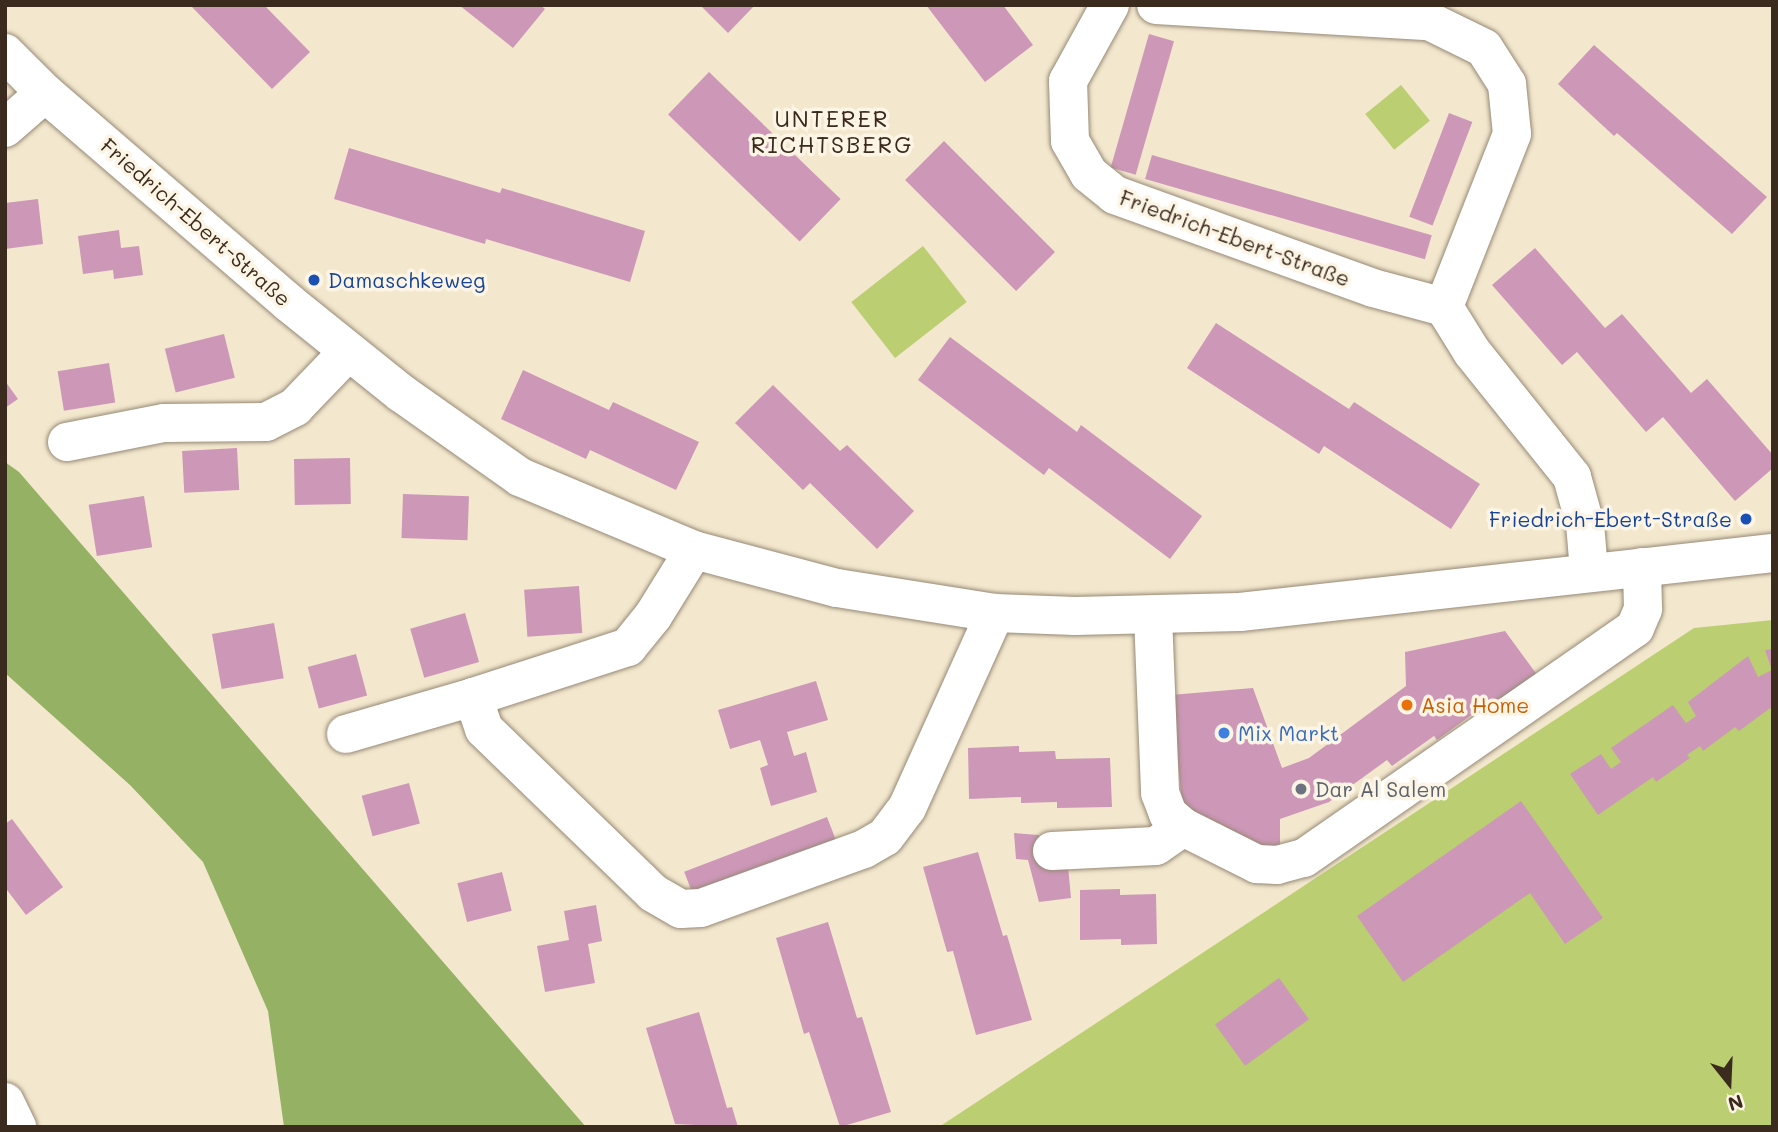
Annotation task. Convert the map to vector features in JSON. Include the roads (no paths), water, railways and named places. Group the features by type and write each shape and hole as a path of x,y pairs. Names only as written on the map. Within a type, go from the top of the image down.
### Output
{"street":[{"name":"Friedrich-Ebert-Straße","path":"1110,5 1068,81 1070,141 1089,174 1115,195 1373,288 1444,307"},
{"path":"1156,5 1429,22 1484,48 1507,84 1512,134 1444,307 1472,352 1572,477 1585,524 1589,571"},
{"name":"Friedrich-Ebert-Straße","path":"5,53 45,93 348,352 520,477 694,550 837,588 995,613 1153,616 1240,612 1589,571 1773,553"},
{"path":"5,128 45,93"},
{"path":"67,442 164,423 267,422 295,407 348,352"},
{"path":"346,734 628,647 653,616 694,550"},
{"path":"1153,616 1160,793 1168,814 1183,827 1257,864 1277,865 1304,858 1635,628 1643,608 1642,567"},
{"path":"473,697 484,729 653,893 681,909 701,908 864,849 885,837 907,808 995,613"},
{"path":"1052,850 1156,846 1183,827"},
{"path":"5,1102 18,1127"}],"place":[{"name":"Damaschkeweg","path":"314,280"},
{"name":"Friedrich-Ebert-Straße","path":"1746,519"},
{"name":"Asia Home","path":"1407,705"},
{"name":"Mix Markt","path":"1224,733"},
{"name":"Dar Al Salem","path":"1301,789"}],"district":[{"name":"UNTERER RICHTSBERG","path":"832,131"}]}
